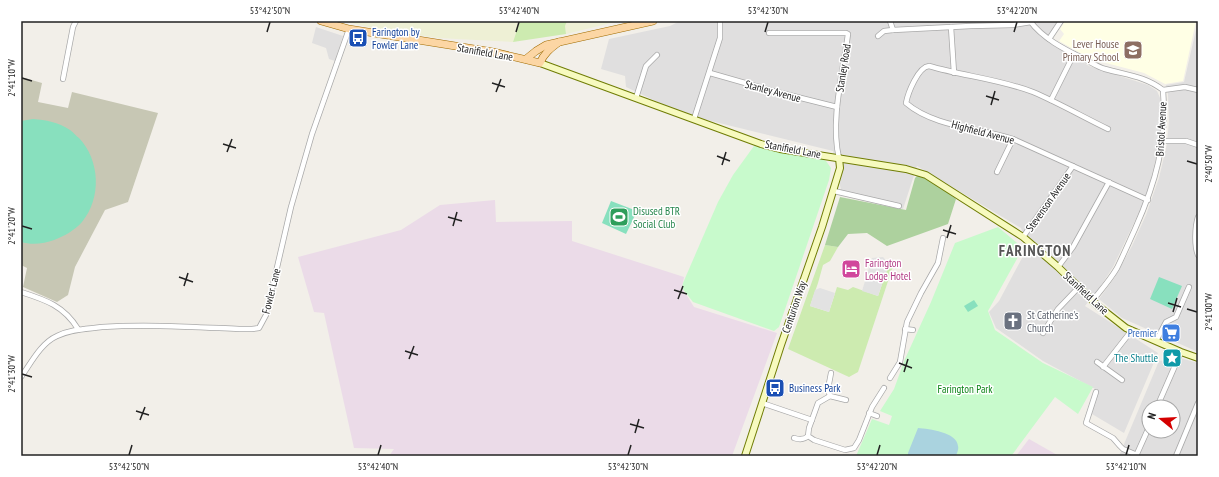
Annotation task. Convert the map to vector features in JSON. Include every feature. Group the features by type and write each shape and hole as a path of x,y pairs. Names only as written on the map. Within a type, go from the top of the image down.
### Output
{"main road":[{"name":"Stanifield Lane","path":"321,21 349,29 493,52 540,63 761,144 780,149 906,169 926,175 1022,237 1058,267 1118,322 1156,341 1198,358"},
{"path":"526,60 540,47 546,45 652,21"},
{"path":"540,63 545,54 559,42"},
{"name":"Centurion Way","path":"745,456 781,345 834,191 840,168 839,158"}],"street":[{"path":"63,79 73,26 76,21"},
{"path":"694,119 720,38 720,21"},
{"path":"890,21 892,30"},
{"path":"1049,39 1061,21"},
{"path":"878,36 884,31 892,30 1013,25 1030,22"},
{"name":"Bristol Avenue","path":"1030,22 1038,31 1074,54 1103,68 1154,83 1163,90 1163,140 1155,179 1148,200 1116,269 1093,300"},
{"path":"951,27 954,74 979,77 1033,92 1108,129"},
{"name":"Fowler Lane","path":"21,377 36,355 46,344 56,336 78,329 129,325 239,329 259,328 266,315 291,207 312,134 349,29"},
{"name":"Stanley Road","path":"769,33 848,34 837,107 837,148 839,158"},
{"path":"1051,100 1074,54"},
{"path":"636,98 646,66 657,56"},
{"name":"Highfield Avenue","path":"954,74 929,66 924,67 920,71 906,103 937,120 1013,139 1148,200"},
{"name":"Stanley Avenue","path":"710,73 837,107"},
{"path":"1163,90 1185,87 1198,90"},
{"path":"997,172 1013,139"},
{"path":"1163,140 1186,141 1198,145"},
{"name":"Stevenson Avenue","path":"1022,237 1073,166"},
{"path":"1058,267 1073,247 1109,182"},
{"path":"834,191 899,206"},
{"path":"1198,217 1196,232 1196,248 1198,255"},
{"path":"890,378 900,362 907,322 938,263 943,238"},
{"path":"1043,333 1058,309 1079,287"},
{"path":"1156,341 1166,322 1176,317 1189,287"},
{"path":"21,292 44,299 58,307 66,314 78,329"},
{"path":"905,329 913,330"},
{"path":"1103,366 1132,330"},
{"path":"1161,399 1181,352"},
{"path":"1097,362 1122,380"},
{"path":"830,396 828,389 831,374"},
{"path":"808,436 814,440 845,450 854,448 860,440 872,407 884,388"},
{"path":"1096,392 1086,424 1113,438 1123,449 1137,455 1144,439"},
{"path":"808,436 809,428 818,403 830,396 846,400"},
{"path":"762,403 812,420"},
{"path":"1176,456 1198,403"},
{"path":"869,413 877,416"},
{"path":"794,438 801,440 808,436"}],"shaded area":[{"path":"342,21 519,21 513,42 438,38 373,28"},
{"path":"567,21 619,21 566,34 565,26"},
{"path":"680,21 1058,21 1046,40 1089,66 1148,85 1157,91 1160,98 1162,115 1158,150 1149,186 1142,206 1113,267 1085,306 1158,353 1124,433 1092,414 1097,390 1043,361 996,328 989,312 999,301 1028,247 1021,228 917,166 903,209 842,195 833,151 707,120 666,106 626,87 625,76 601,69 609,39 670,26"},
{"name":"Lever House Primary School","path":"1065,21 1196,21 1183,81 1165,84 1144,73 1091,59 1059,41 1064,34 1060,29"},
{"path":"1198,21 1198,352 1122,318 1099,299 1115,277 1132,246 1146,215 1159,178 1167,144 1169,120 1166,85 1184,82"},
{"path":"316,27 343,36 335,61 329,59 326,48 312,43"},
{"path":"21,77 42,83 38,102 68,108 72,92 158,113 128,202 105,210 75,267 68,295 57,302 23,287 27,268 21,265"},
{"path":"1160,120 1158,145 1153,149 1156,122"},
{"path":"495,200 496,222 572,221 572,241 684,277 682,288 694,307 777,333 732,456 389,456 394,449 354,448 324,313 314,312 298,257 401,230 440,205"},
{"path":"883,257 889,264 878,296 862,291 872,258"},
{"path":"820,288 835,293 829,312 810,306 815,290"},
{"path":"1180,358 1198,363 1198,456 1119,456 1141,404 1141,439 1181,439 1181,399 1143,399 1159,361"},
{"path":"1029,439 1059,456 1016,456"}],"green space":[{"path":"519,21 567,21 565,26 566,34 513,42"},
{"path":"33,119 61,125 70,130 79,138 91,157 96,179 93,202 82,222 69,233 61,237 38,244 21,242 21,121"},
{"path":"754,146 820,158 826,161 831,168 829,180 779,327 774,331 693,302 682,288 718,202 733,175"},
{"path":"919,174 941,187 956,199 948,224 887,246 867,233 848,234 838,247 825,245 840,197 906,210 915,178"},
{"name":"Disused BTR Social Club","path":"611,201 637,211 626,234 602,223"},
{"name":"Farington Park","path":"998,227 1023,248 988,311 995,330 1043,363 1093,387 1078,414 1055,397 1012,455 1009,456 856,456 872,419 889,425 892,416 880,411 894,389 905,359 931,302 955,243"},
{"path":"825,245 838,247 830,261 823,265 810,306 829,312 837,287 848,290 853,287 878,296 889,264 894,263 858,372 849,377 788,349"},
{"path":"1159,277 1182,286 1172,309 1150,299"},
{"path":"974,300 978,306 968,312 964,306"}],"water":[{"path":"918,428 942,432 953,437 958,447 956,456 908,456"}],"place":[{"name":"Farington by Fowler Lane","path":"358,38"},
{"name":"Lever House Primary School","path":"1133,50"},
{"name":"Disused BTR Social Club","path":"619,217"},
{"name":"Farington Lodge Hotel","path":"851,269"},
{"name":"St Catherine's Church","path":"1013,321"},
{"name":"Premier","path":"1171,333"},
{"name":"The Shuttle","path":"1172,358"},
{"name":"Business Park","path":"775,388"}],"district":[{"name":"FARINGTON","path":"1035,251"}]}
